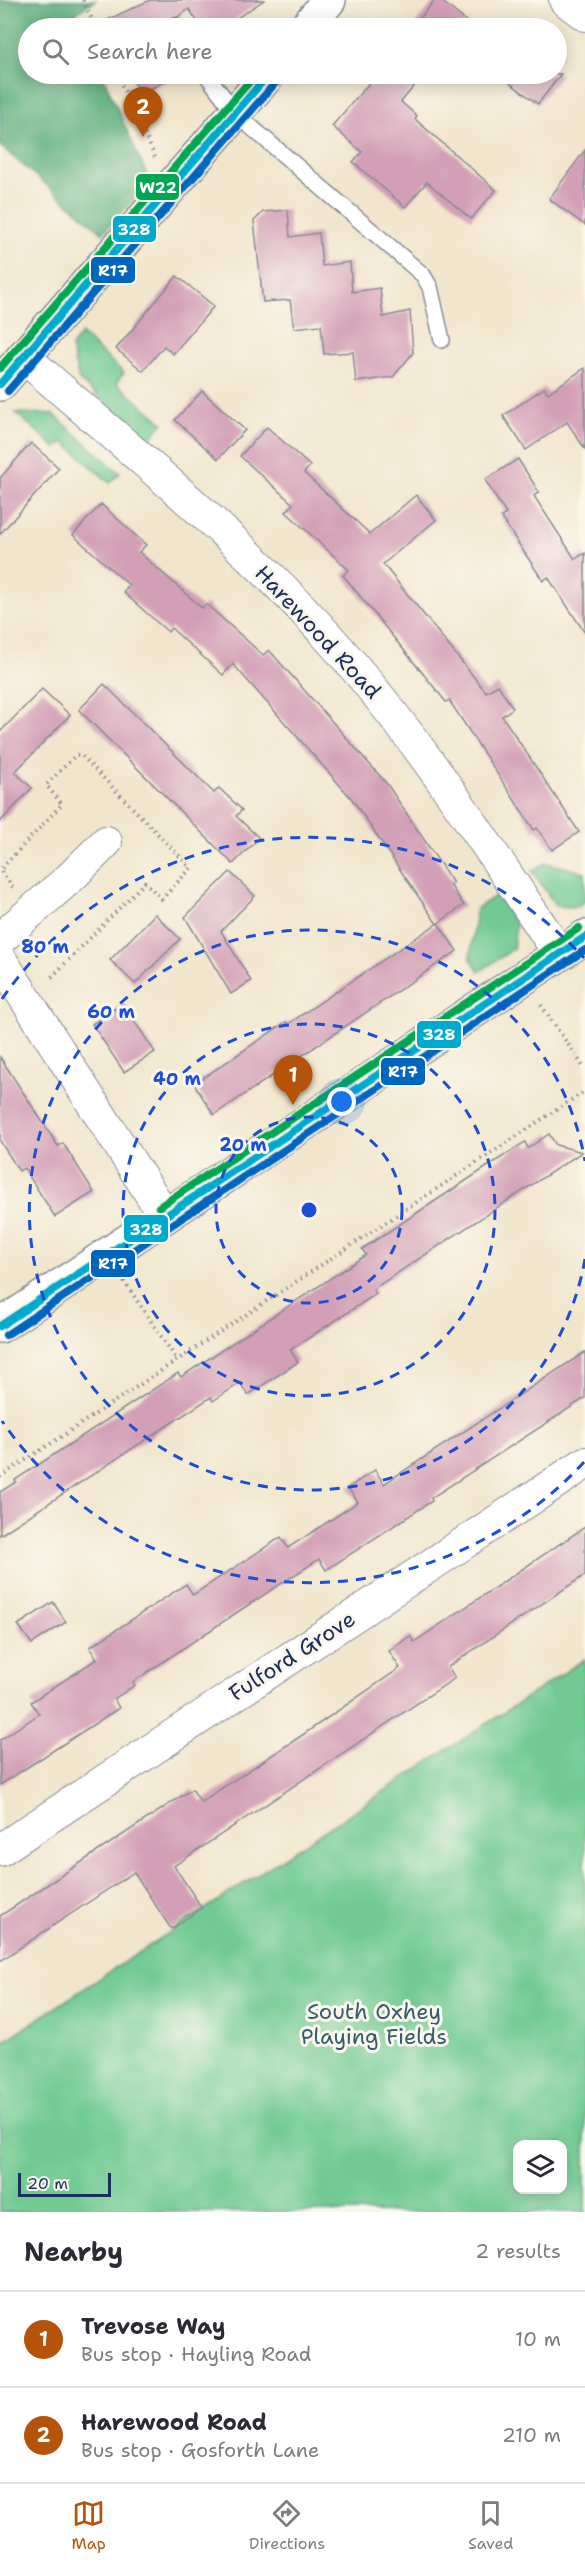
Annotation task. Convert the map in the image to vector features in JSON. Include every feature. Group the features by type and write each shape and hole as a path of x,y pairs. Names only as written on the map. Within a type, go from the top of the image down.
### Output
{"street":[{"path":"314,18 329,0"},
{"path":"566,0 585,15"},
{"path":"0,384 261,84"},
{"name":"Harewood Road","path":"24,357 244,552 330,639 411,737 466,813 572,945"},
{"path":"0,939 71,877 106,842"},
{"path":"0,1326 572,945"},
{"path":"0,959 165,1216"},
{"name":"Fulford Grove","path":"0,1850 585,1463"}],"lane":[{"path":"214,84 236,114 423,275 430,287 442,340"}],"path":[{"path":"83,0 91,18"},
{"path":"122,84 170,190"},
{"path":"523,978 585,1069"},
{"path":"0,1478 585,1091"},
{"path":"107,1256 177,1360"}],"green space":[{"path":"0,0 96,0 75,14 77,18 18,18 18,84 106,84 150,182 103,233 0,146"},
{"path":"81,334 124,373 116,383 163,423 149,440 79,380 71,347"},
{"path":"16,413 53,414 120,473 110,483 64,442 56,448"},
{"path":"546,863 585,872 585,901 576,907 556,906 532,871"},
{"path":"497,895 516,925 513,949 479,972 470,957 476,909"},
{"name":"South Oxhey Playing Fields","path":"585,1659 585,2212 0,2212 0,2044"}],"building":[{"path":"150,0 264,0 237,18 195,18 189,9 178,17 171,18 111,18"},
{"path":"435,0 440,0 462,18 420,18"},
{"path":"135,84 160,84 140,94"},
{"path":"368,84 416,84 401,102 417,116 415,119 496,190 471,219 427,182 405,207 353,162 362,152 332,126"},
{"path":"511,84 553,84 538,104"},
{"path":"585,150 585,225 549,199"},
{"path":"288,210 290,237 319,233 322,266 350,262 352,292 380,288 383,317 410,311 413,353 393,377 356,382 353,352 324,354 321,325 294,328 290,300 263,302 254,221 263,212"},
{"path":"177,276 214,306 173,354 164,346 143,371 116,349"},
{"path":"585,368 585,449 567,422 526,450 503,416 544,388 548,393"},
{"path":"202,391 245,430 218,459 175,420"},
{"path":"267,427 310,466 304,473 370,534 416,495 436,520 383,564 486,692 498,685 513,708 502,716 579,832 552,850 537,828 534,830 449,700 446,702 343,575 349,570 286,512 293,504 240,456"},
{"path":"31,443 59,468 0,534 0,478"},
{"path":"518,459 539,492 534,496 575,559 585,553 585,633 548,577 543,581 501,517 506,514 485,480"},
{"path":"101,504 146,545 139,552 202,608 206,604 263,655 269,650 387,784 453,883 450,885 464,905 437,924 352,799 233,664 223,675 171,628 168,632 123,592 129,585 73,535"},
{"path":"104,684 214,793 219,788 242,810 236,816 259,838 233,864 79,710"},
{"path":"42,689 70,715 15,772 32,788 0,822 0,732"},
{"path":"230,872 255,896 221,931 251,981 231,994 185,917"},
{"path":"155,914 180,939 135,984 110,960"},
{"path":"438,923 457,951 214,1115 194,1084"},
{"path":"123,1004 155,1052 124,1072 92,1024"},
{"path":"0,1057 58,1146 63,1143 94,1192 55,1217 24,1168 19,1171 0,1141"},
{"path":"549,1134 556,1145 582,1152 373,1289 376,1294 290,1350 298,1362 248,1395 240,1383 213,1401 211,1397 0,1535 0,1492 16,1482 15,1480 178,1373 181,1377 366,1255 362,1249 525,1142 528,1148"},
{"path":"585,1352 585,1398 431,1498 432,1501 326,1570 319,1559 239,1611 133,1682 135,1685 114,1699 119,1708 0,1785 0,1740 39,1714 31,1702 97,1659 90,1647 186,1584 193,1595 281,1537 288,1548 358,1502 348,1488 375,1470 384,1484"},
{"path":"585,1527 585,1575 448,1667 455,1678 174,1866 202,1908 171,1929 134,1872 0,1961 0,1916 192,1789 201,1802 304,1734 400,1668 389,1651 410,1636 414,1642"},
{"path":"53,1602 66,1622 32,1644 18,1625"}],"transit line":[{"name":"W22","path":"0,368 247,84"},
{"name":"328","path":"0,384 260,84"},
{"name":"R17","path":"8,391 274,84"},
{"name":"W22","path":"159,1207 579,928"},
{"name":"328","path":"0,1326 585,937"},
{"name":"R17","path":"6,1335 585,950"}],"place":[{"name":"Harewood Road","path":"143,137"},
{"name":"Trevose Way","path":"293,1105"}]}
